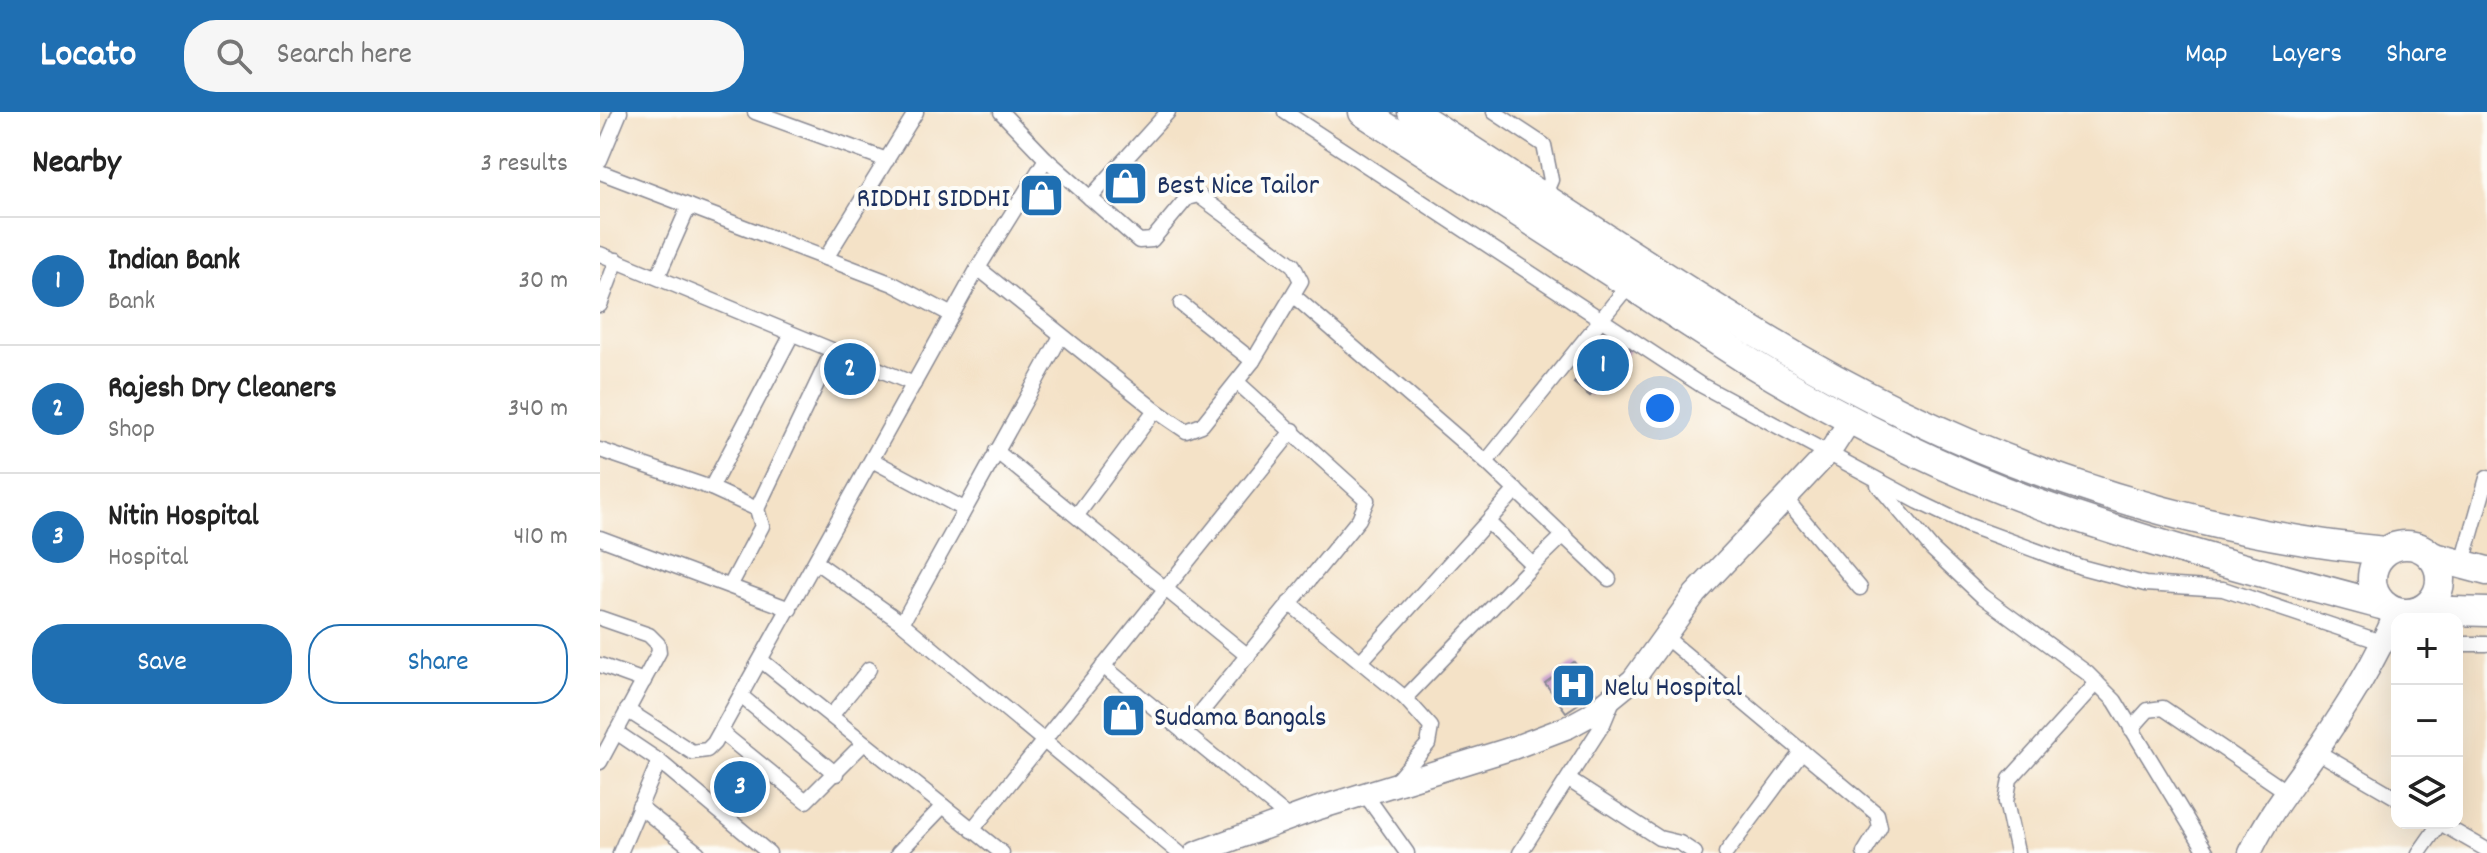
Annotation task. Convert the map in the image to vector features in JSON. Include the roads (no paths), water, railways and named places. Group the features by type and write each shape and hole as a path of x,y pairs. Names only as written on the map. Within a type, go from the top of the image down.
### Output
{"highway":[{"path":"1363,112 1628,286 1797,390 1989,484 2070,515 2401,609 2487,612"},
{"path":"1412,112 1548,188 1770,342 1935,427 2093,490 2173,515 2290,541 2385,551 2409,544 2431,556 2474,568"},
{"path":"2385,551 2376,561 2372,585 2401,609"},
{"path":"2401,609 2432,602 2441,579 2431,556"}],"street":[{"path":"600,160 620,112"},
{"path":"755,112 887,160"},
{"path":"793,126 801,112"},
{"path":"826,258 916,112"},
{"path":"978,268 1178,429 1197,429 1237,382 1301,281 1293,265 1198,195 1187,198 1156,236 1146,242 1139,241 1046,159 1001,112"},
{"path":"1090,198 1168,112"},
{"path":"1285,112 1701,385 1872,478 1967,525 2081,567 2145,584 2223,589 2390,643"},
{"path":"1494,112 1539,140 1550,161 1548,188"},
{"path":"627,710 692,752 707,750 721,732 978,268 1046,159"},
{"path":"600,172 893,284 952,315"},
{"path":"658,276 689,206"},
{"path":"600,254 658,276 791,336 914,384"},
{"path":"600,305 617,260"},
{"path":"1486,462 1628,286"},
{"path":"1294,296 1486,462 1609,579"},
{"path":"1181,304 1253,361"},
{"path":"711,488 791,336"},
{"path":"902,623 1061,336"},
{"path":"730,586 762,526 757,509 832,352"},
{"path":"1184,733 1359,519 1367,500 1237,382"},
{"path":"1077,515 1155,410"},
{"path":"1196,853 1568,727 1614,697 1633,680 1723,561 1827,454 1851,419"},
{"path":"972,830 1293,430"},
{"path":"996,451 1167,587 1248,656"},
{"path":"601,453 711,488 757,509"},
{"path":"872,460 964,509"},
{"path":"1872,478 1932,549 1982,596 2097,683 2115,701 2207,853"},
{"path":"2474,568 2487,478"},
{"path":"1362,660 1516,490"},
{"path":"1785,498 1860,588"},
{"path":"1489,523 1533,565"},
{"path":"1405,698 1564,535"},
{"path":"600,538 790,609"},
{"path":"816,562 902,623 1179,853"},
{"path":"1289,603 1362,660 1405,698 1431,727 1431,736 1392,786"},
{"path":"2250,853 2284,790 2316,751 2390,643 2401,609"},
{"path":"600,618 649,635 658,644 655,662 600,762"},
{"path":"1664,636 1877,814 1880,827 1864,853"},
{"path":"2463,644 2487,644"},
{"path":"762,661 1002,853"},
{"path":"600,665 644,681"},
{"path":"1103,666 1290,819"},
{"path":"831,716 869,669"},
{"path":"2017,852 2006,802 2010,779 2097,683"},
{"path":"741,696 836,774"},
{"path":"1520,853 1603,724 1614,697"},
{"path":"2131,729 2148,710 2163,708 2284,790"},
{"path":"616,732 659,761 769,853"},
{"path":"721,732 799,799 812,799 864,743"},
{"path":"1726,853 1802,751"},
{"path":"2316,751 2391,795"},
{"path":"620,853 659,761"},
{"path":"1569,780 1659,838 1680,843 1695,853"},
{"path":"1365,794 1407,853"},
{"path":"639,806 698,853"},
{"path":"898,853 943,806"},
{"path":"2419,853 2436,829"},
{"path":"2450,829 2487,850"}],"place":[{"name":"Best Nice Tailor","path":"1126,183"},
{"name":"RIDDHI SIDDHI","path":"1041,196"},
{"name":"Indian Bank","path":"1603,365"},
{"name":"Rajesh Dry Cleaners","path":"850,369"},
{"name":"Nelu Hospital","path":"1573,685"},
{"name":"Sudama Bangals","path":"1123,715"},
{"name":"Nitin Hospital","path":"740,787"}]}
